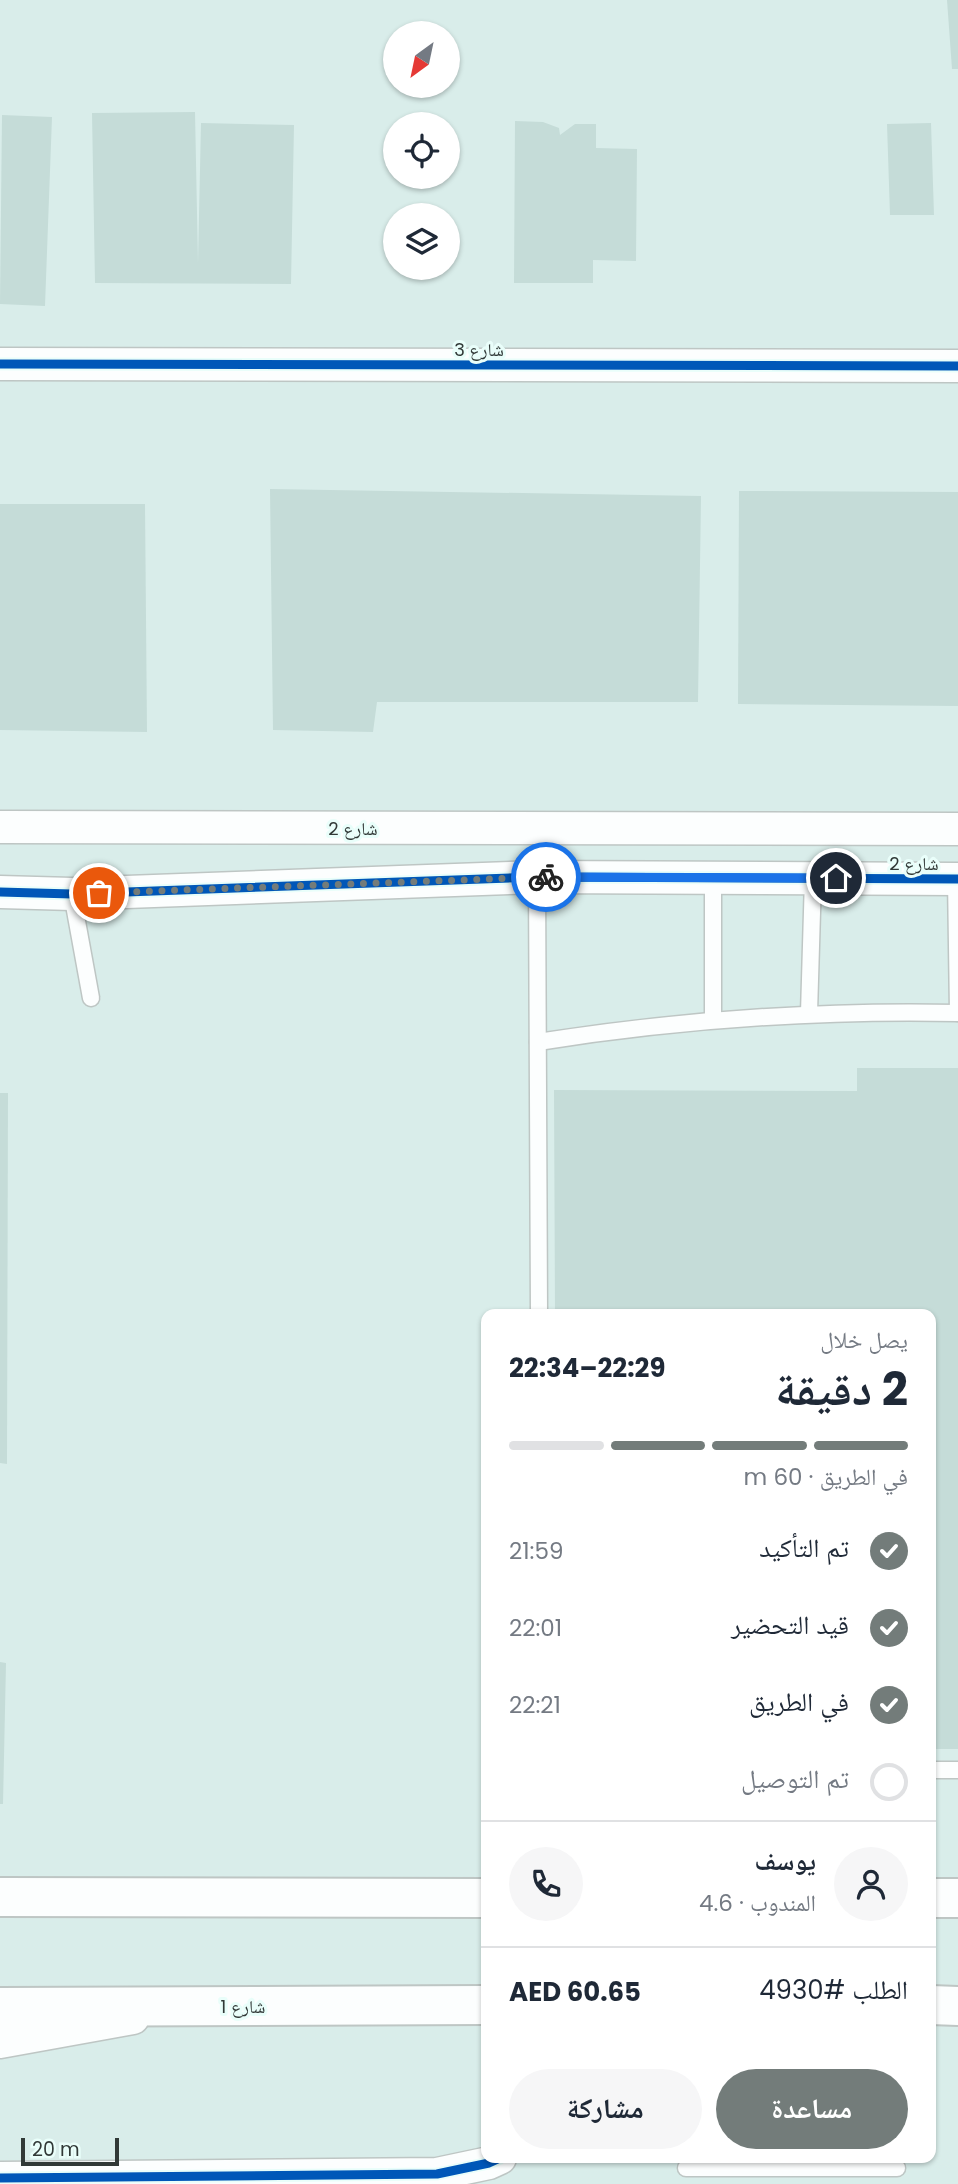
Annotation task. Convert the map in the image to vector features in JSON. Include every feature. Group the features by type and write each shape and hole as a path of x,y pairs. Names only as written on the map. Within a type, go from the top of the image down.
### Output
{"street":[{"name":"شارع 3","path":"0,364 958,366"},
{"name":"شارع 2","path":"0,827 958,829"},
{"name":"شارع 2","path":"0,892 72,894 537,877 957,879"},
{"name":"شارع 2","path":"0,905 72,894"},
{"path":"0,1898 481,1898"},
{"path":"936,1898 958,1898"},
{"name":"شارع 1","path":"0,2007 481,2005"},
{"path":"0,2042 195,2006"},
{"path":"936,2006 958,2006"},
{"path":"0,2178 437,2174 493,2168"}],"lane":[{"path":"537,877 539,1309"},
{"path":"713,878 713,1019"},
{"path":"809,1013 813,878"},
{"path":"538,1042 713,1019 809,1013 958,1013 957,879"},
{"path":"72,894 91,998"},
{"path":"936,1770 958,1770"},
{"path":"686,2168 896,2170"}],"shaded area":[{"path":"0,0 958,0 958,2184 0,2184"}],"building":[{"path":"947,0 958,0 958,69 952,69"},
{"path":"195,112 198,263 201,123 294,125 291,284 95,283 92,113"},
{"path":"2,115 52,117 45,306 0,304"},
{"path":"515,121 543,122 559,128 560,135 575,124 596,124 596,148 637,149 636,261 593,260 593,283 514,283"},
{"path":"931,123 934,215 890,215 887,124"},
{"path":"270,489 701,496 698,702 377,702 373,732 273,730"},
{"path":"739,491 958,492 958,706 738,704"},
{"path":"0,504 145,504 147,732 0,730"},
{"path":"857,1068 958,1068 958,1749 936,1749 936,1309 555,1309 554,1090 857,1091"},
{"path":"0,1093 8,1093 7,1464 0,1463"},
{"path":"0,1662 6,1663 3,1804 0,1804"}],"cycle path":[{"path":"0,364 958,366"},
{"path":"0,892 72,894 537,877 958,879"},
{"path":"0,2178 437,2174 489,2163"}],"way so far":[{"path":"99,893 546,877"}],"route":[{"path":"546,877 836,878"}]}
